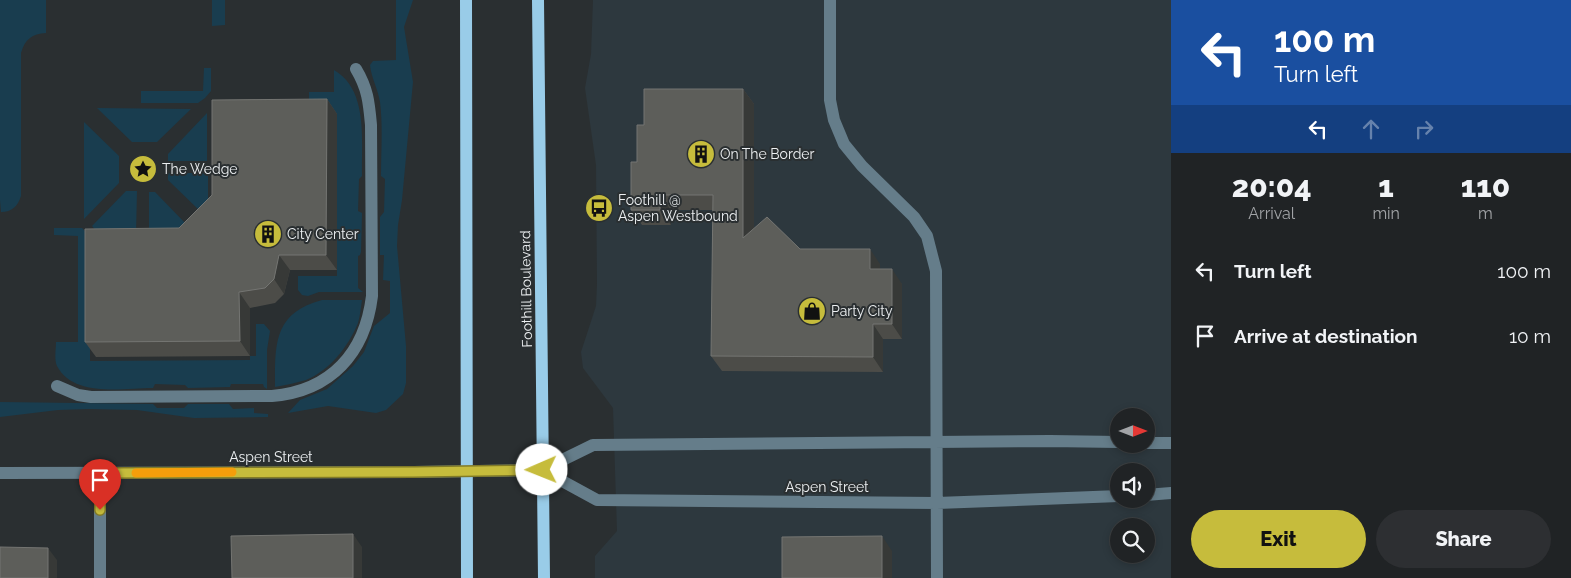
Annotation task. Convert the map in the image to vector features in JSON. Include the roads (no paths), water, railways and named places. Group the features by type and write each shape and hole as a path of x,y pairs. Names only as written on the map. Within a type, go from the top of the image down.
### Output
{"main road":[{"path":"466,0 467,578"},
{"name":"Foothill Boulevard","path":"538,0 544,578"}],"street":[{"path":"830,0 830,100 834,120 844,144 862,166 914,217 927,236 933,254 936,271 937,578"},
{"path":"57,386 78,395 91,397 272,396 301,391 315,385 328,378 342,364 355,348 365,329 372,296 371,125 368,97 364,83 356,69"},
{"name":"Aspen Street","path":"0,474 542,470 593,445 1110,442"},
{"path":"1155,443 1171,443"},
{"name":"Aspen Street","path":"542,470 597,500 937,503 1110,496"},
{"path":"100,473 100,578"},
{"path":"1155,494 1171,493"}],"place":[{"name":"On The Border","path":"701,154"},
{"name":"The Wedge","path":"143,169"},
{"name":"Foothill @ Aspen Westbound","path":"599,208"},
{"name":"City Center","path":"268,234"},
{"name":"Party City","path":"812,311"}]}
